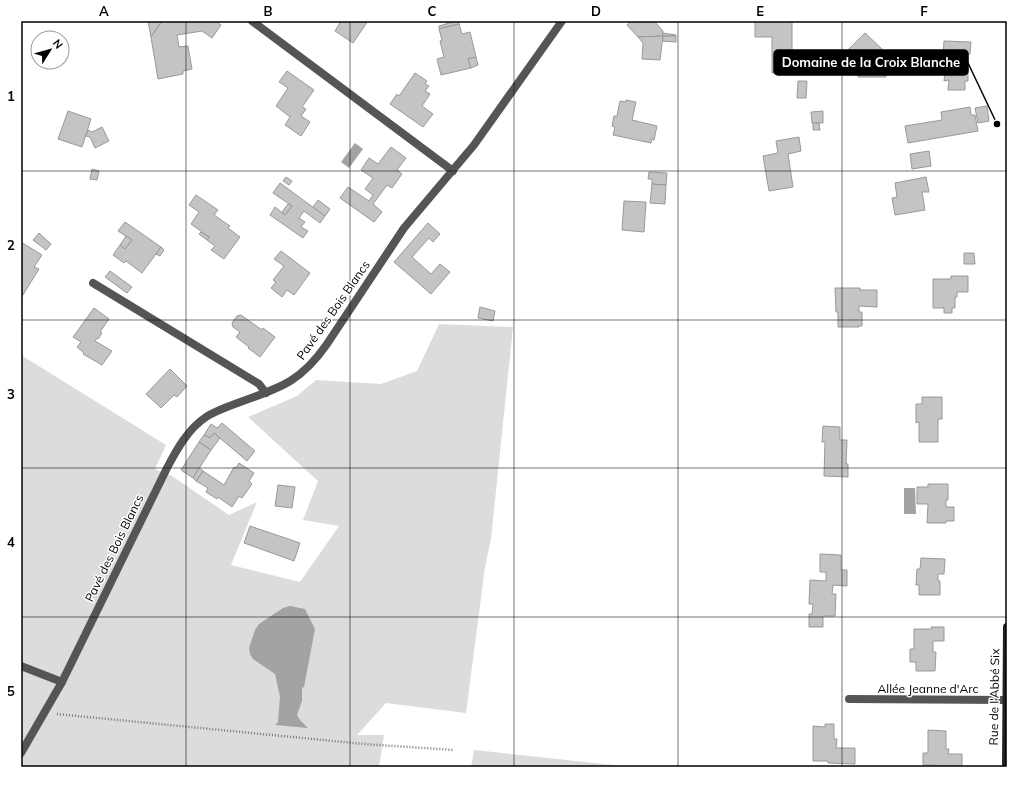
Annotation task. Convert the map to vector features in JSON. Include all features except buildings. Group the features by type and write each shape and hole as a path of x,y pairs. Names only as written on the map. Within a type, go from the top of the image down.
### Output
{"main road":[{"name":"Rue de l'Abbé Six","path":"1006,767 1007,627"}],"street":[{"path":"252,21 453,171"},
{"name":"Pavé des Bois Blancs","path":"21,753 62,682 167,468 190,431 206,417 226,407 266,393 300,376 314,362 404,228 453,171 488,126 562,21"},
{"path":"93,283 259,384 266,393"},
{"path":"21,666 62,682"},
{"name":"Allée Jeanne d'Arc","path":"849,699 1006,700"}],"path":[{"path":"44,713 364,744 454,750"}],"shaded area":[{"path":"355,143 363,149 349,168 341,162"},
{"path":"439,324 513,327 491,539 485,567 466,713 386,703 357,735 384,735 379,767 21,767 21,355 166,445 155,469 172,476 229,515 257,502 231,565 300,582 339,526 303,520 318,481 248,417 297,396 316,380 381,384 417,371"},
{"path":"904,488 915,488 916,514 904,514"},
{"path":"290,606 305,609 315,629 304,687 302,688 302,701 297,715 308,728 275,725 278,722 280,697 275,674 253,659 249,648 255,630 259,624 283,608"},
{"path":"474,750 632,767 471,767"}],"place":[{"name":"Domaine de la Croix Blanche","path":"997,124"}]}
